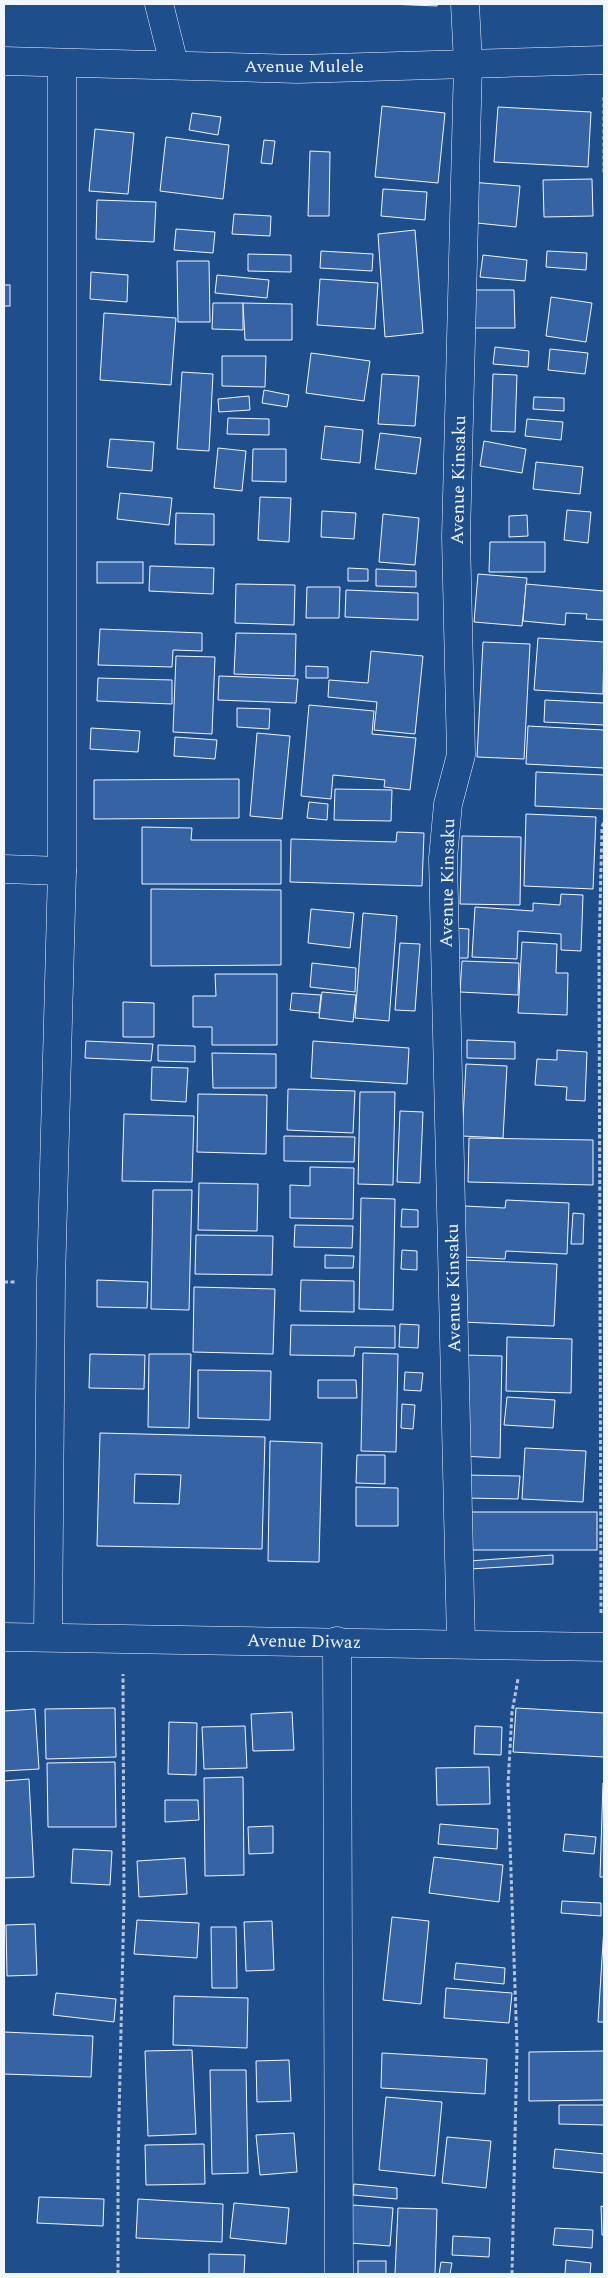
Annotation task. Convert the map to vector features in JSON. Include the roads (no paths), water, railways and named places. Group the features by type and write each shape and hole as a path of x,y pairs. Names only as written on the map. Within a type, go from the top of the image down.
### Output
{"street":[{"path":"159,4 174,64"},
{"name":"Avenue Kinsaku","path":"461,1643 443,858 448,804 461,755 456,537 468,63 466,4"},
{"name":"Avenue Mulele","path":"4,61 174,64 298,69 604,60"},
{"path":"48,1637 51,1281 62,871 62,63"},
{"path":"4,869 62,871"},
{"name":"Avenue Diwaz","path":"4,1638 337,1641 603,1647"},
{"path":"337,1641 339,2274"}]}
